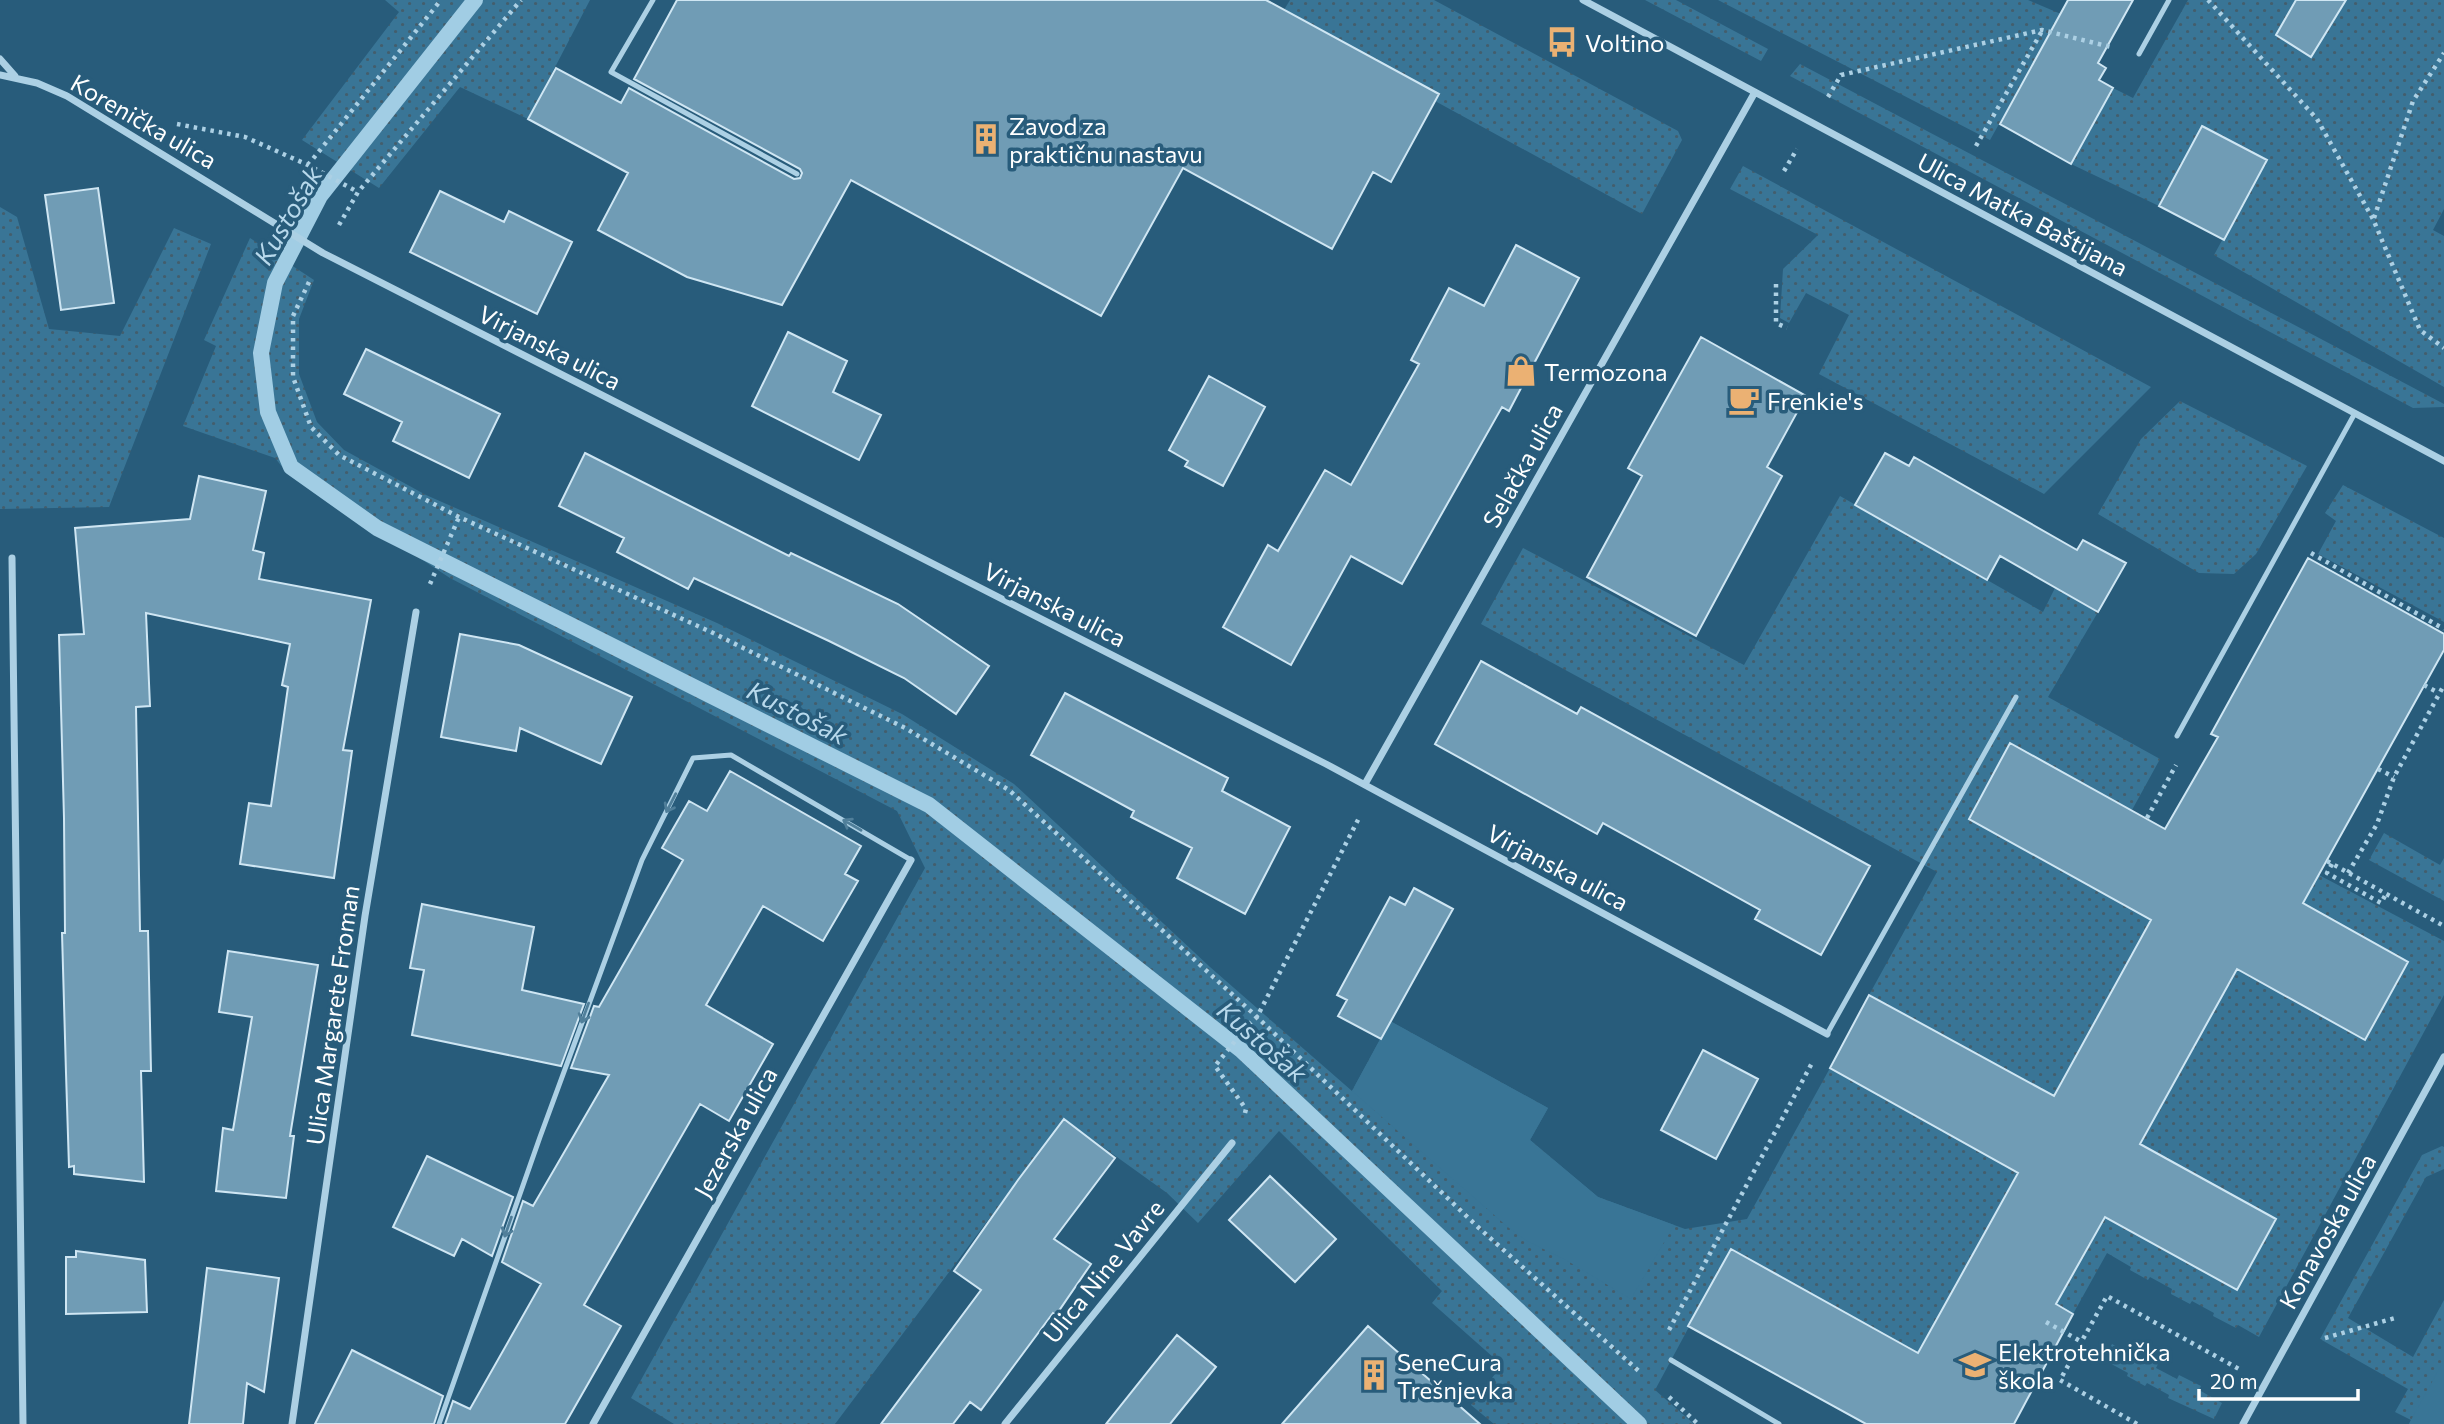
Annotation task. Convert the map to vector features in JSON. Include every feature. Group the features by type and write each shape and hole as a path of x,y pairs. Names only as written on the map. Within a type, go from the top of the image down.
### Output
{"street":[{"name":"Ulica Matka Baštijana","path":"1583,0 2444,461"},
{"path":"0,59 16,77"},
{"name":"Korenička ulica","path":"0,75 37,83 88,107 263,216"},
{"name":"Selačka ulica","path":"1365,784 1755,92"},
{"name":"Virjanska ulica","path":"263,216 323,253 1365,784 1827,1034"},
{"path":"12,558 23,1424"},
{"name":"Ulica Margarete Froman","path":"292,1424 365,916 416,612"},
{"name":"Jezerska ulica","path":"593,1424 911,860"},
{"name":"Konavoska ulica","path":"2243,1424 2444,1057"},
{"name":"Ulica Nine Vavre","path":"1005,1424 1232,1143"}],"lane":[{"path":"653,0 611,72 797,174"},
{"path":"2139,54 2169,0"},
{"path":"2176,736 2355,413"},
{"path":"1827,1034 2016,697"},
{"path":"439,1424 540,1137 642,860 694,758 731,755 911,860"},
{"path":"1671,1360 1779,1424"}],"path":[{"path":"308,165 442,0"},
{"path":"521,0 358,192 323,253 293,317 293,377 311,427 338,455 459,517 711,632 892,722 1009,790 1257,1017 1479,1228 1605,1340"},
{"path":"2208,0 2317,120 2373,219 2420,330 2444,348"},
{"path":"1976,146 2042,30"},
{"path":"1841,75 2042,30 2139,54"},
{"path":"2373,219 2413,102 2444,52"},
{"path":"167,122 245,137 308,165 358,192"},
{"path":"1776,284 1776,323 1787,328"},
{"path":"438,570 459,517"},
{"path":"2287,536 2314,556 2444,629"},
{"path":"2424,685 2440,694"},
{"path":"2348,873 2377,824 2394,777 2444,685"},
{"path":"2147,818 2189,742 2176,736"},
{"path":"2378,769 2394,777"},
{"path":"1232,1143 1246,1109 1215,1066 1257,1017 1362,813"},
{"path":"2386,894 2381,902 2327,873 2329,862 2444,926"},
{"path":"1671,1360 1658,1351 1827,1034"},
{"path":"2137,1424 2060,1380 2107,1296 2246,1373"},
{"path":"2345,1332 2395,1318"},
{"path":"2046,1322 2082,1342"}],"shaded area":[{"path":"385,0 590,0 528,119 460,87 379,188 302,140 399,12"},
{"path":"1290,0 1434,0 1678,131 1682,140 1642,214 1435,101 1439,94 1284,10"},
{"path":"1645,0 1676,0 1768,49 1761,61"},
{"path":"1718,0 2028,0 2061,14 1990,140"},
{"path":"2188,0 2444,0 2444,209 2433,230 2444,236 2444,387 2214,255 2266,160 2202,126 2159,206 2071,164 2113,88 2133,98"},
{"path":"1800,64 2444,404 2444,407 2413,408 1790,76"},
{"path":"1743,166 2151,387 2044,494 1819,374 1849,315 1806,293 1789,323 1780,318 1783,269 1818,235 1730,189"},
{"path":"0,207 17,217 49,329 120,336 174,228 211,244 109,507 0,509"},
{"path":"250,238 314,280 299,319 299,374 317,422 344,450 426,495 717,623 902,714 1014,784 1210,967 1352,1091 1390,1021 1548,1108 1530,1140 1598,1197 1685,1229 1747,1219 1830,1068 2018,1173 1918,1353 1731,1249 1655,1390 1694,1424 1494,1424 1471,1405 1502,1365 1432,1303 1442,1291 1279,1131 1198,1223 1167,1193 1064,1119 835,1424 674,1424 631,1398 925,868 897,811 450,578 373,533 287,473 275,458 183,426 216,346 204,340"},
{"path":"2180,401 2307,466 2256,554 2234,574 2199,573 2098,514 2141,439"},
{"path":"2343,485 2444,538 2444,622 2318,554 2336,521 2325,513"},
{"path":"1840,496 2043,612 2055,588 2098,612 2048,697 2160,759 2132,810 2010,743 2151,920 2054,1096 1869,995 1937,872 1481,624 1523,548 1744,665"},
{"path":"2384,833 2440,865 2444,858 2444,901 2369,860"},
{"path":"2319,875 2444,941 2444,995 2259,1337 2238,1325 2236,1328 2213,1316 2214,1313 2192,1301 2190,1304 2171,1294 2172,1289 2150,1277 2148,1280 2107,1253 2073,1314 2056,1304 2105,1217 2237,1290 2276,1219 2140,1144 2237,969 2366,1040 2408,962 2303,903"},
{"path":"1390,1021 1548,1108 1530,1140 1598,1197 1674,1225 1631,1299 1566,1260 1527,1241 1509,1228 1352,1091"},
{"path":"2442,1146 2444,1169 2426,1177 2348,1318 2413,1357 2444,1300 2444,1405 2409,1424 2411,1420 2395,1412 2408,1389 2320,1339 2422,1155"},
{"path":"2112,1344 2135,1357 2137,1354 2158,1364 2156,1368 2177,1379 2179,1375 2201,1386 2199,1390 2222,1403 2214,1419 2168,1398 2169,1395 2147,1383 2145,1386 2104,1360"},
{"path":"2444,1360 2444,1424 2409,1424 2411,1420"}],"building":[{"name":"Zavod za praktičnu nastavu","path":"677,0 1266,0 1439,94 1391,182 1373,172 1332,249 1183,168 1101,316 851,180 782,305 687,277 598,230 628,173 528,119 556,68 621,103 629,88 794,179 800,178 800,169 634,79"},
{"path":"2068,0 2133,0 2098,63 2106,68 2099,80 2113,88 2071,164 2000,124"},
{"path":"2296,0 2346,0 2311,57 2276,35"},
{"path":"2202,126 2267,160 2224,240 2159,206"},
{"path":"98,188 114,303 61,310 45,195"},
{"path":"440,191 504,222 509,211 572,242 537,314 410,252"},
{"path":"1516,245 1579,278 1509,411 1502,407 1402,584 1351,556 1291,665 1223,627 1268,545 1278,551 1325,470 1351,485 1419,364 1411,360 1449,288 1484,306"},
{"path":"788,332 847,361 833,392 881,415 859,460 752,406"},
{"path":"1701,337 1806,396 1767,467 1782,476 1696,636 1587,577 1642,476 1628,468"},
{"path":"366,349 500,414 469,478 393,441 402,422 344,394"},
{"path":"1209,376 1265,407 1223,486 1185,466 1188,461 1169,450"},
{"path":"585,453 789,556 791,553 898,604 989,666 956,714 904,678 829,641 694,578 688,589 617,552 624,538 559,506"},
{"path":"1885,453 1909,466 1914,457 2077,550 2083,540 2126,563 2098,612 2000,556 1987,580 1855,505"},
{"path":"199,476 266,491 253,550 264,553 259,579 371,600 343,750 352,751 334,878 240,864 249,803 271,806 288,687 282,685 290,644 146,613 150,706 136,707 140,931 148,931 151,1071 141,1071 144,1182 74,1174 74,1166 69,1167 62,933 65,933 64,818 59,635 84,634 75,528 190,519"},
{"path":"2308,558 2444,634 2444,650 2303,903 2408,962 2365,1040 2237,969 2140,1144 2276,1219 2237,1290 2105,1217 2056,1304 2073,1314 2014,1424 1866,1424 1688,1326 1731,1249 1918,1353 2018,1173 1830,1068 1869,995 2054,1096 2151,920 1969,819 2010,743 2165,829 2218,737 2211,734"},
{"path":"460,634 519,645 632,697 601,764 520,728 516,751 441,737"},
{"path":"1481,661 1577,714 1581,707 1870,866 1821,955 1755,919 1760,910 1603,823 1597,834 1435,744"},
{"path":"1065,693 1228,778 1222,791 1290,827 1245,914 1177,878 1192,848 1131,817 1134,811 1031,755"},
{"path":"730,771 861,846 845,874 858,881 823,941 763,906 706,1005 773,1044 729,1121 700,1104 584,1305 621,1326 565,1424 445,1424 453,1401 470,1409 541,1284 502,1262 523,1201 533,1206 609,1075 571,1068 594,1006 599,1007 683,860 662,848 689,801 707,811"},
{"path":"1414,888 1453,909 1381,1039 1338,1016 1347,1000 1337,995 1390,897 1405,905"},
{"path":"422,904 534,927 522,990 584,1004 561,1066 412,1035 424,970 410,968"},
{"path":"228,951 318,965 290,1136 294,1136 286,1198 216,1191 223,1128 233,1130 252,1017 219,1012"},
{"path":"1703,1050 1758,1079 1716,1159 1661,1130"},
{"path":"1064,1119 1115,1158 1054,1239 1091,1264 1056,1315 1053,1313 981,1410 970,1402 953,1424 881,1424 981,1290 954,1271"},
{"path":"427,1156 513,1197 492,1256 462,1239 454,1256 393,1227"},
{"path":"1270,1176 1336,1239 1295,1282 1229,1220"},
{"path":"76,1251 145,1260 147,1312 66,1314 66,1257 76,1257"},
{"path":"207,1268 279,1278 264,1392 247,1383 243,1424 189,1424"},
{"name":"SeneCura Trešnjevka","path":"1368,1326 1480,1424 1282,1424"},
{"path":"1177,1335 1216,1367 1170,1424 1106,1424"},
{"path":"352,1350 443,1396 434,1424 315,1424"}],"waterway":[{"name":"Kustošak","path":"475,0 320,196 275,283 261,353 268,412 291,467 377,528 929,805 1241,1050 1639,1424"}],"place":[{"name":"Voltino","path":"1562,42"},
{"name":"Zavod za praktičnu nastavu","path":"986,139"},
{"name":"Termozona","path":"1521,371"},
{"name":"Frenkie's","path":"1744,400"},
{"name":"Elektrotehnička škola","path":"1975,1365"},
{"name":"SeneCura Trešnjevka","path":"1374,1375"}]}
